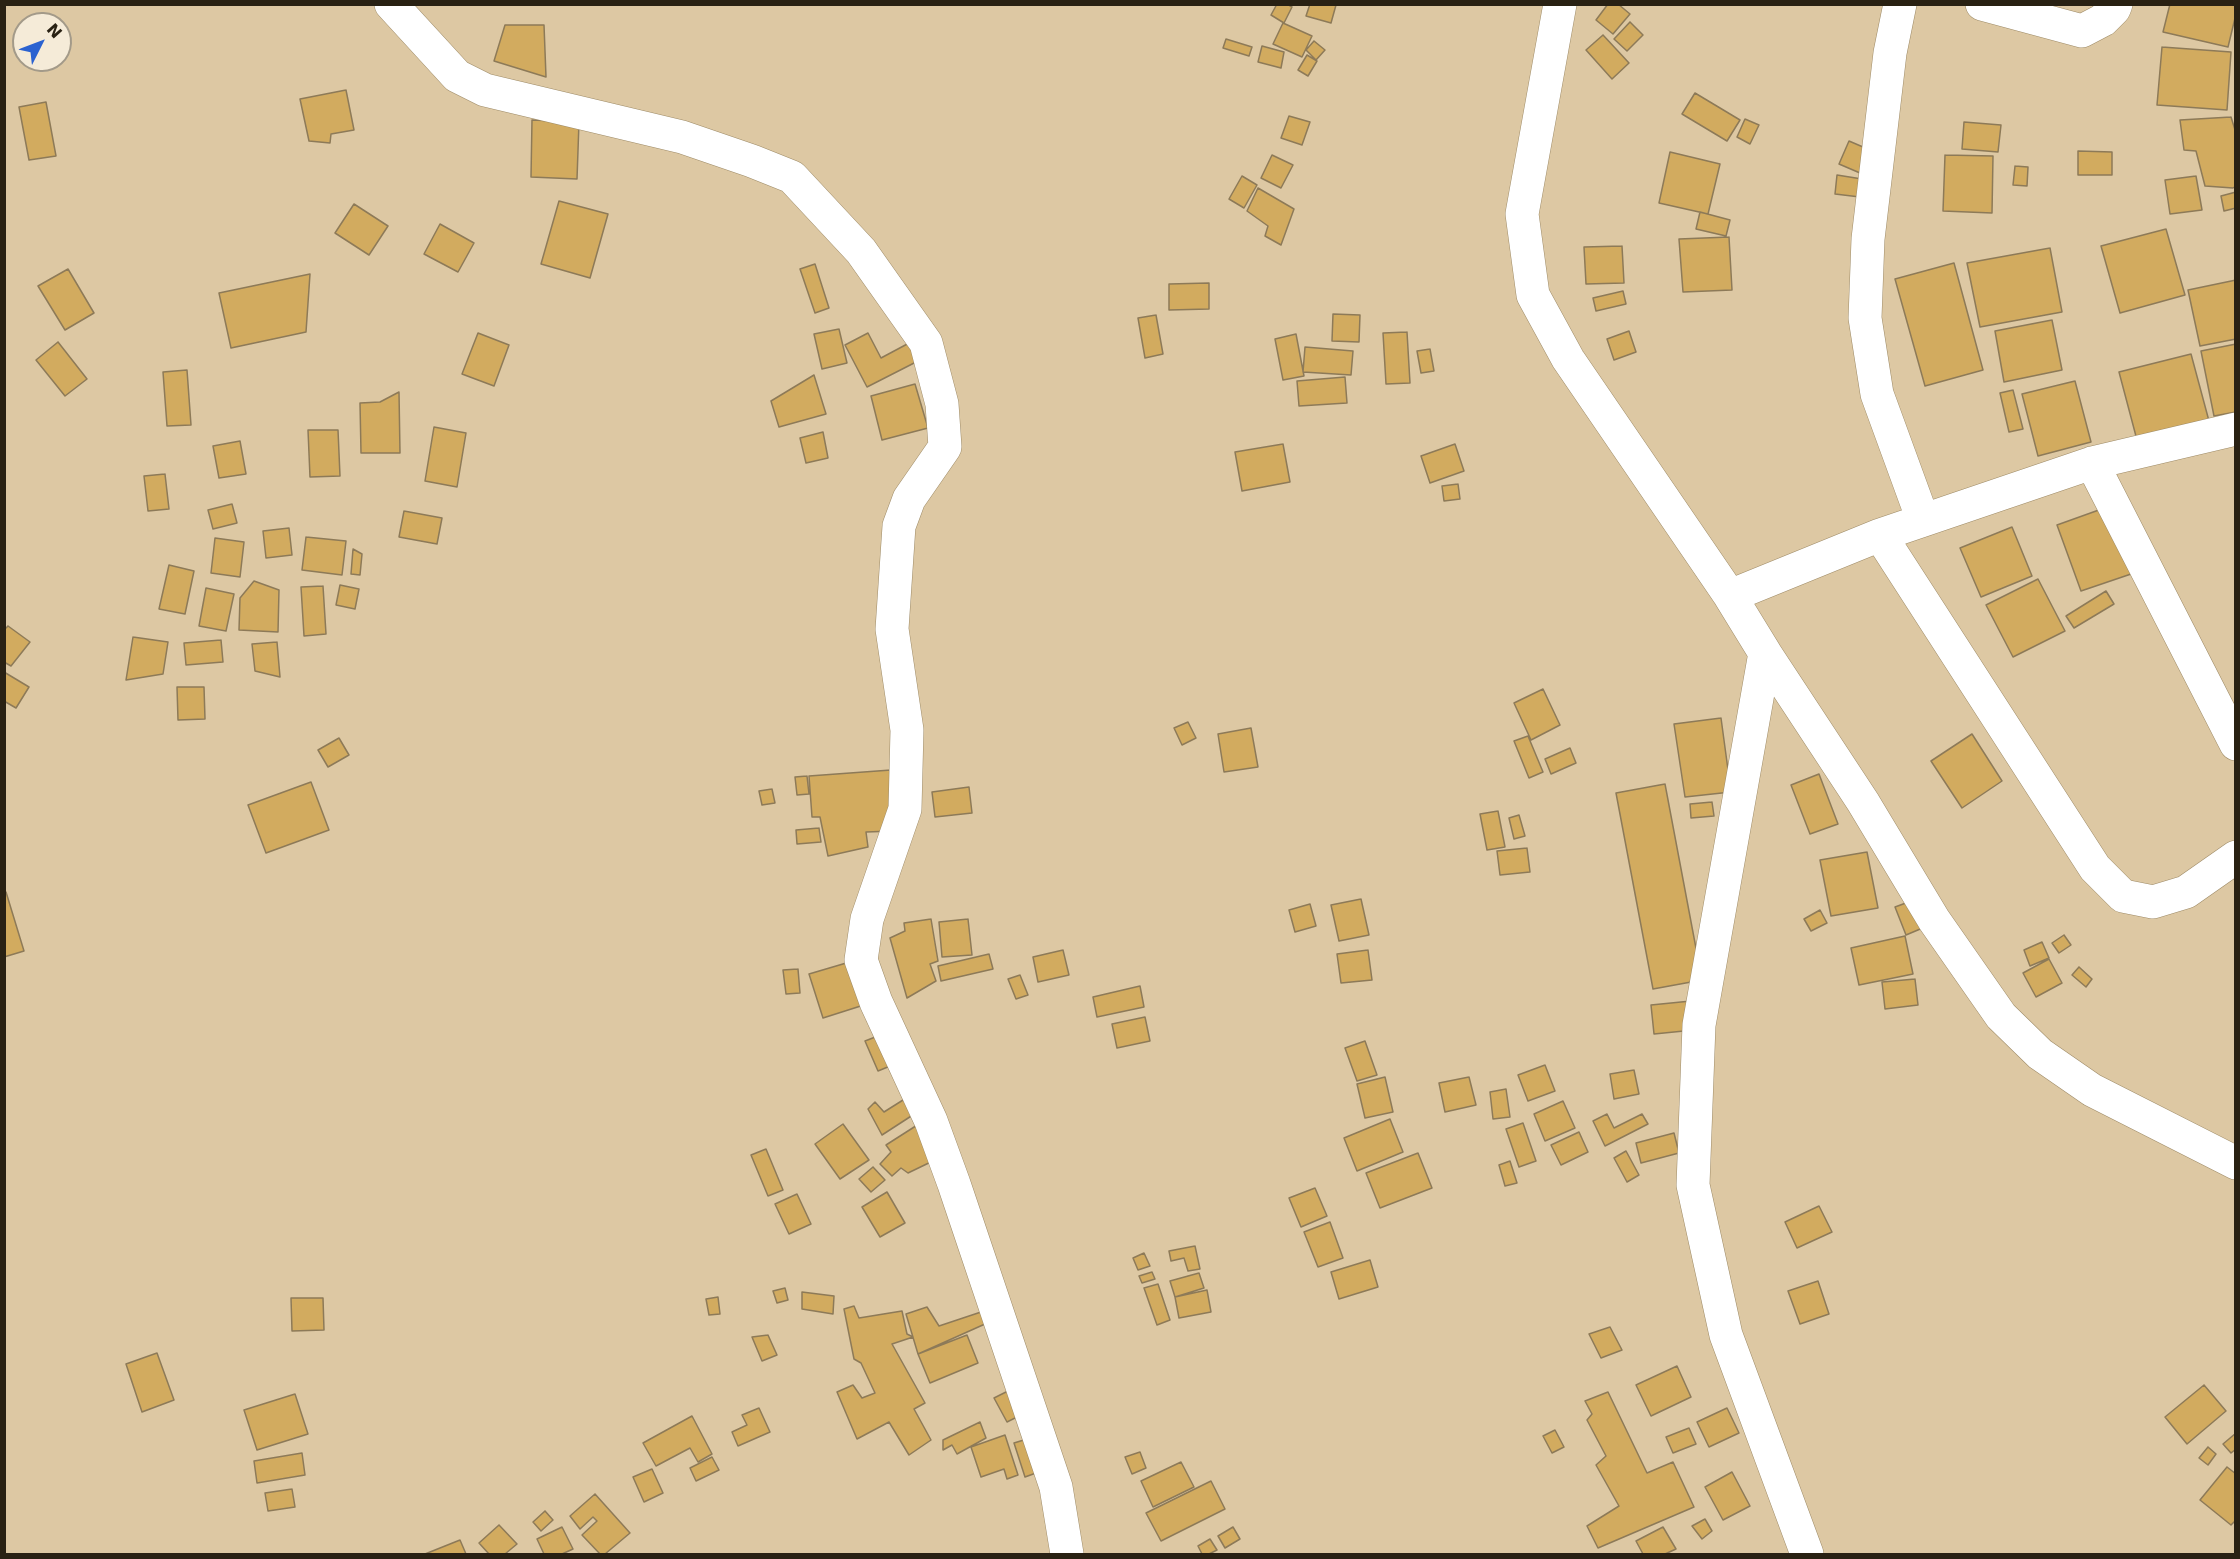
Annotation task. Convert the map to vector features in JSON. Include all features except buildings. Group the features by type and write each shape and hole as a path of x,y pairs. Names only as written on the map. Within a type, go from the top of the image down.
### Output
{"street":[{"path":"391,4 457,76 485,90 682,137 752,160 792,177 861,251 926,343 942,404 945,447 909,499 899,526 892,629 907,730 905,809 867,919 861,960 876,1002 931,1122 954,1184 1056,1487 1067,1554"},
{"path":"1560,4 1522,214 1533,295 1568,359 1730,596 1863,802 1934,920 2001,1016 2040,1054 2092,1090 2235,1164"},
{"path":"1900,4 1890,53 1868,239 1865,318 1877,394 1923,520"},
{"path":"1982,4 2082,31 2103,20 2116,4"},
{"path":"1730,596 1880,535 2092,463 2235,429"},
{"path":"2092,463 2235,744"},
{"path":"1880,535 2096,868 2122,896 2153,902 2186,892 2235,857"},
{"path":"1765,653 1699,1025 1692,1185 1726,1335 1807,1554"}]}
